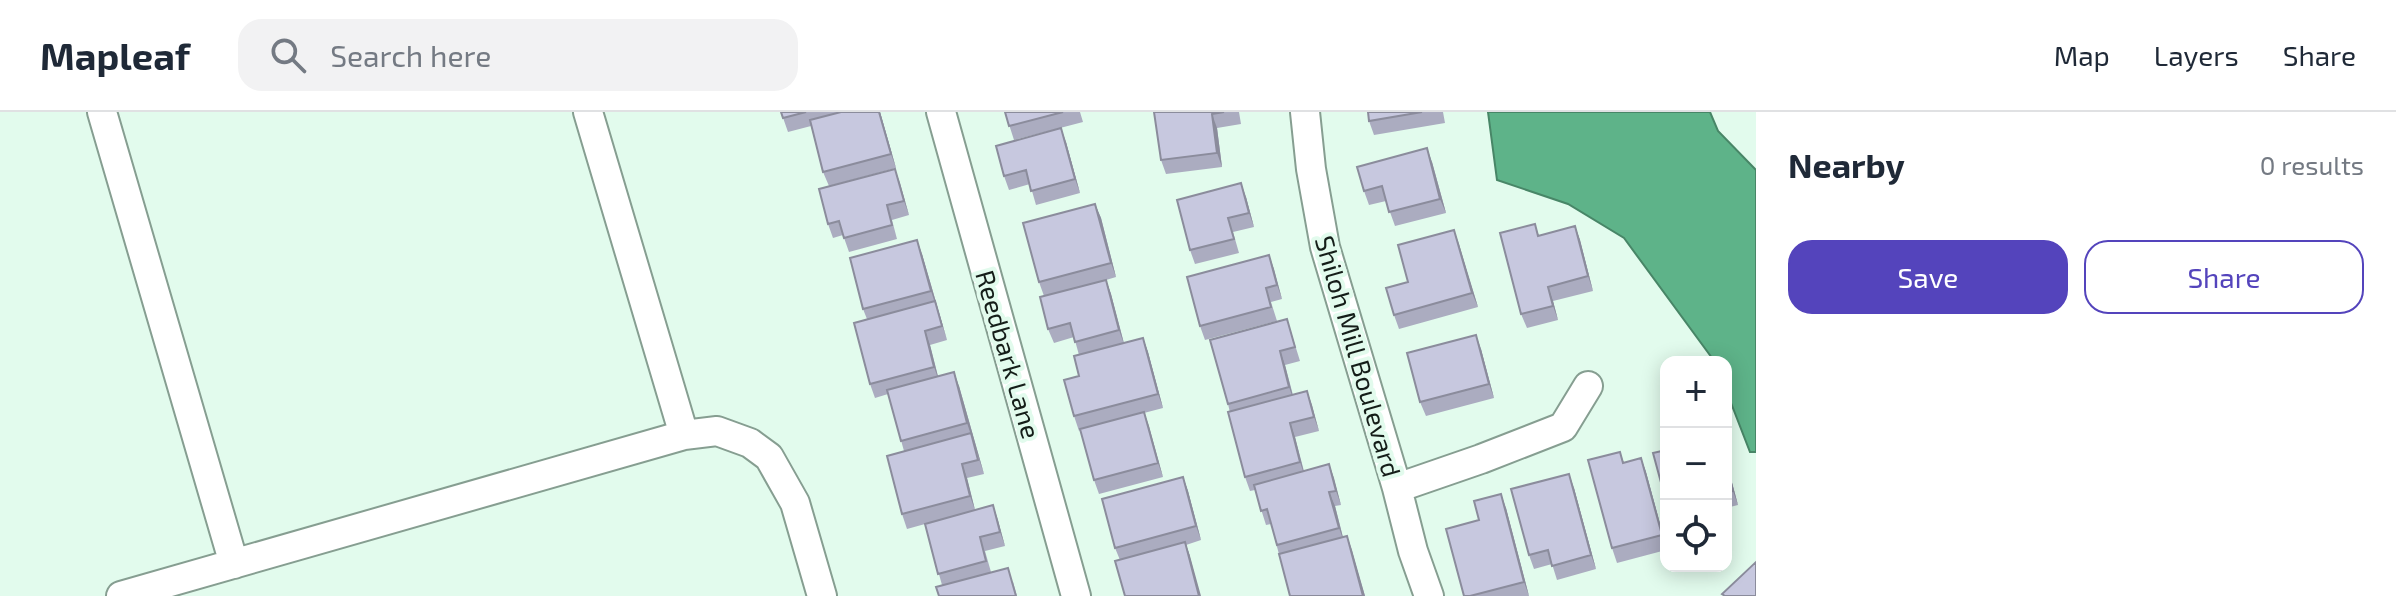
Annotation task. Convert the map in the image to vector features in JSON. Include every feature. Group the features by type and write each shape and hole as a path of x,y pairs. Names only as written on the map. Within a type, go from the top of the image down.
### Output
{"street":[{"path":"102,112 234,564"},
{"path":"588,112 684,435"},
{"name":"Reedbark Lane","path":"941,112 1076,596"},
{"name":"Shiloh Mill Boulevard","path":"1305,112 1311,169 1325,247 1413,551 1429,596"},
{"path":"1397,488 1563,427 1588,386"},
{"path":"121,596 684,435 717,431 750,443 769,457 795,503 822,596"}],"shaded area":[{"path":"1488,112 1710,112 1718,131 1756,170 1756,452 1750,452 1732,406 1732,356 1711,356 1624,238 1568,204 1497,180"}],"building":[{"path":"781,112 806,112 783,118"},
{"path":"841,112 879,112 891,154 823,172 810,120"},
{"path":"1005,112 1063,112 1009,126"},
{"path":"1154,112 1224,112 1212,114 1217,153 1161,160"},
{"path":"1368,112 1422,112 1369,121"},
{"path":"1061,128 1075,179 1031,191 1026,170 1004,176 996,146"},
{"path":"1427,148 1440,199 1389,212 1382,186 1364,191 1357,167"},
{"path":"895,169 904,201 887,205 892,225 844,238 839,221 828,224 819,189"},
{"path":"1241,183 1249,213 1228,218 1234,239 1190,250 1177,200"},
{"path":"1095,204 1111,263 1039,282 1023,223"},
{"path":"1535,224 1538,236 1575,226 1588,276 1548,287 1553,306 1521,314 1500,233"},
{"path":"1454,230 1472,293 1394,315 1386,288 1408,282 1398,245"},
{"path":"917,240 931,291 863,309 850,258"},
{"path":"1269,255 1277,285 1266,288 1271,307 1200,326 1187,277"},
{"path":"1106,280 1119,330 1075,342 1070,323 1048,329 1040,297"},
{"path":"935,301 942,326 925,331 934,367 870,384 854,323"},
{"path":"1287,319 1295,347 1280,351 1289,387 1228,404 1210,340"},
{"path":"1476,335 1489,384 1420,402 1407,353"},
{"path":"1143,338 1158,394 1074,416 1064,380 1079,376 1074,356"},
{"path":"954,372 967,423 901,441 887,390"},
{"path":"1307,391 1314,417 1290,423 1300,462 1245,477 1228,412"},
{"path":"1144,412 1158,463 1094,480 1080,429"},
{"path":"971,433 978,460 962,464 970,496 902,514 887,456"},
{"path":"1660,451 1660,479 1653,453"},
{"path":"1620,452 1623,463 1641,458 1660,536 1612,548 1588,460"},
{"path":"1329,464 1336,491 1329,492 1339,528 1277,545 1267,509 1261,511 1254,485"},
{"path":"1569,474 1591,555 1552,566 1548,550 1529,555 1511,489"},
{"path":"1183,477 1196,526 1115,548 1102,499"},
{"path":"1501,494 1524,582 1464,596 1446,529 1479,520 1474,501"},
{"path":"993,505 1000,532 980,537 986,561 938,574 925,524"},
{"path":"1347,536 1363,596 1290,596 1279,554"},
{"path":"1185,542 1199,596 1125,596 1115,561"},
{"path":"1756,562 1756,596 1722,594"},
{"path":"1008,568 1016,596 939,596 936,587"}]}
